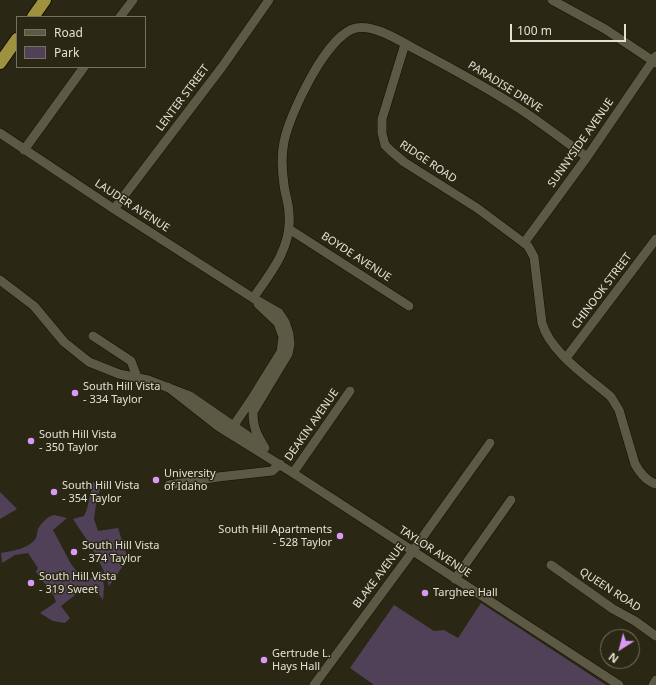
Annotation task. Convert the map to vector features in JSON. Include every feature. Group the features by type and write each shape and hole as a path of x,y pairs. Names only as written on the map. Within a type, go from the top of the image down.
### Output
{"highway":[{"path":"34,16 45,0"},
{"path":"0,63 16,40"}],"street":[{"path":"121,16 133,0"},
{"name":"LENTER STREET","path":"114,209 222,66 268,0"},
{"path":"552,0 606,29 655,60"},
{"path":"253,298 277,265 287,241 289,214 282,160 284,143 293,114 312,77 340,37 351,30 363,27 371,28 406,44"},
{"name":"PARADISE DRIVE","path":"406,44 468,76 521,109 586,157"},
{"name":"RIDGE ROAD","path":"406,44 382,119 382,134 385,145 404,162 477,208 531,251 534,257 542,323 545,333 550,342 566,358 615,402 619,410 635,464 639,472 645,478 656,484"},
{"name":"SUNNYSIDE AVENUE","path":"524,244 655,60"},
{"path":"24,150 83,68"},
{"name":"LAUDER AVENUE","path":"0,133 114,209 278,313 285,322 289,334 290,344 288,354 253,412 255,432 265,448"},
{"name":"BOYDE AVENUE","path":"289,229 409,306"},
{"name":"CHINOOK STREET","path":"566,358 656,239"},
{"name":"TAYLOR AVENUE","path":"0,280 34,306 64,342 83,358 102,368 119,374 137,377 190,396 234,425 265,448 280,464"},
{"name":"LAUDER AVENUE","path":"234,425 254,397 281,352 283,337 278,324 253,298"},
{"path":"93,336 131,361 137,377"},
{"name":"TAYLOR AVENUE","path":"168,387 219,427 280,464 619,685"},
{"name":"DEAKIN AVENUE","path":"293,473 350,391"},
{"name":"TAYLOR AVENUE","path":"234,425 243,442"},
{"name":"BLAKE AVENUE","path":"314,685 413,551 490,443"},
{"path":"169,485 218,477 272,471 280,464"},
{"path":"455,579 511,500"},
{"name":"QUEEN ROAD","path":"551,565 613,609 636,621 656,636"},
{"path":"653,685 656,680"}],"green space":[{"path":"93,482 102,485 97,497 94,519 98,531 118,528 127,556 125,563 109,586 98,559 73,519 84,516"},
{"path":"0,492 17,509 0,519"},
{"path":"54,515 67,518 53,530 71,564 85,582 102,571 104,587 103,600 93,586 85,587 61,606 70,618 65,623 53,621 40,613 56,602 54,596 36,572 38,568 28,553 15,555 2,563 1,553 20,549 29,545 36,538 41,524 47,518"},
{"path":"481,603 606,685 374,685 350,668 394,605 434,631 444,630 458,638"}],"place":[{"name":"South Hill Vista - 334 Taylor","path":"75,393"},
{"name":"South Hill Vista - 350 Taylor","path":"31,441"},
{"name":"University of Idaho","path":"156,480"},
{"name":"South Hill Vista - 354 Taylor","path":"54,492"},
{"name":"South Hill Apartments - 528 Taylor","path":"340,536"},
{"name":"South Hill Vista - 374 Taylor","path":"74,552"},
{"name":"South Hill Vista - 319 Sweet","path":"31,583"},
{"name":"Targhee Hall","path":"425,593"},
{"name":"Gertrude L. Hays Hall","path":"264,660"}]}
